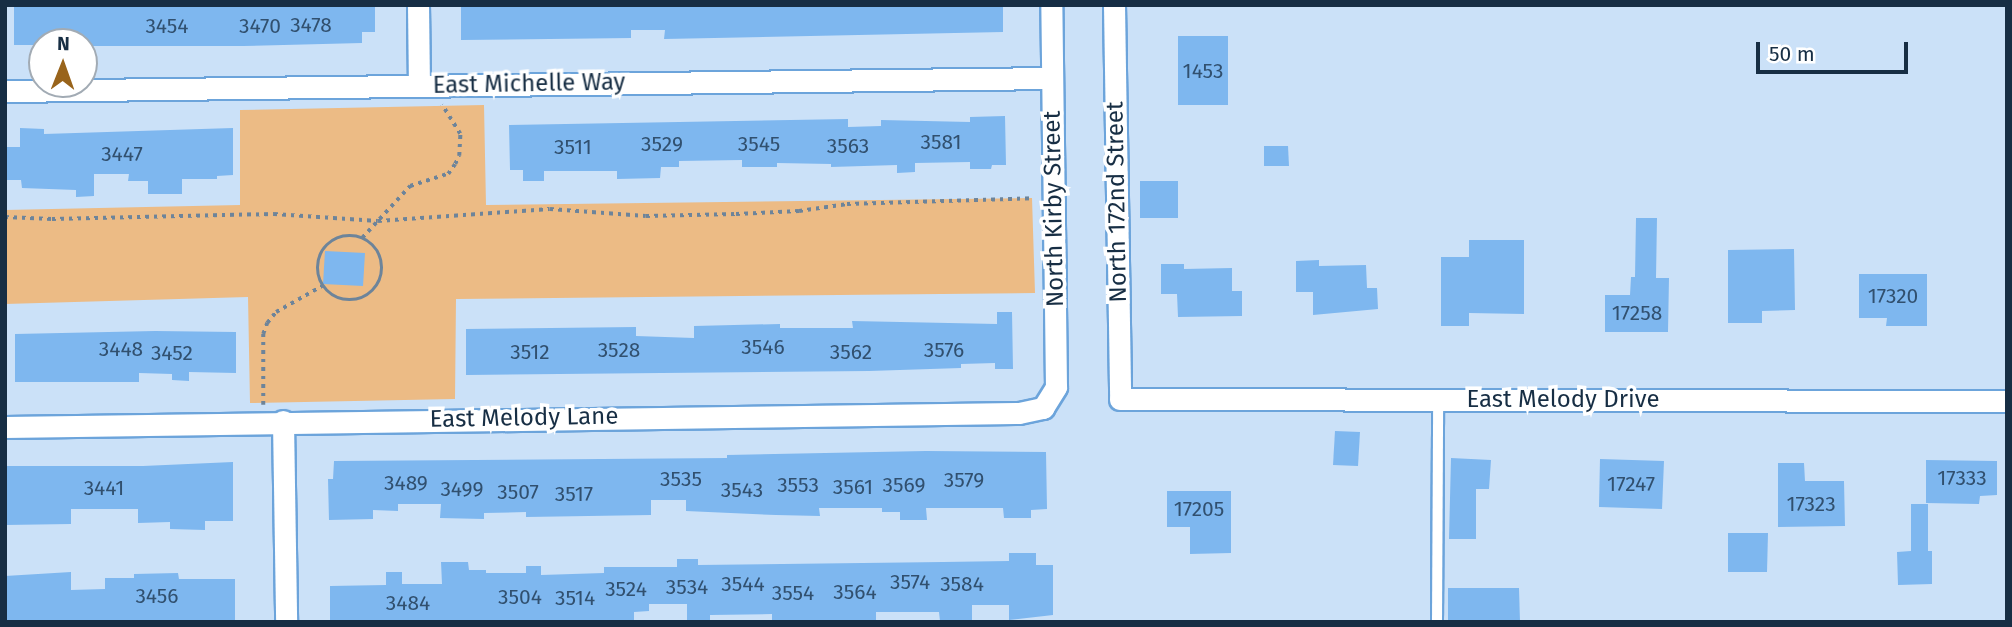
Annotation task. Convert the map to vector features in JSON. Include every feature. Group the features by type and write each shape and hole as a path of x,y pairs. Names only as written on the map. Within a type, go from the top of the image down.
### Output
{"street":[{"path":"418,5 430,85"},
{"name":"North Kirby Street","path":"1043,408 1056,387 1051,5"},
{"name":"North 172nd Street","path":"1114,5 1120,399"},
{"name":"East Michelle Way","path":"5,91 1052,78"},
{"name":"East Melody Drive","path":"1120,399 2007,401"},
{"name":"East Melody Lane","path":"5,426 1019,413 1043,408"},
{"path":"273,421 286,622"}],"lane":[{"path":"1437,622 1438,400"}],"path":[{"path":"362,238 410,186 448,174 459,156 460,134 446,117 430,85"},
{"path":"5,217 52,219 275,214 378,221 550,209 646,216 799,211 847,204 1054,197"},
{"path":"342,237 362,238 371,244 382,261 383,271 375,290 358,300 348,301 329,293 322,285 318,266 325,248 342,237"},
{"path":"273,421 263,334 267,323 276,312 322,285"}],"shaded area":[{"path":"484,105 486,205 1032,198 1035,293 456,299 455,399 250,403 248,297 5,304 5,210 240,205 240,110"}],"building":[{"path":"14,5 375,5 375,32 362,32 362,43 98,46 98,28 28,28 28,45 14,45"},
{"path":"461,5 1003,5 1003,32 664,39 665,30 631,30 631,38 461,40"},
{"path":"1178,36 1228,36 1228,105 1178,105"},
{"path":"1005,116 1006,165 992,165 991,169 970,169 970,162 915,163 915,172 897,173 897,165 831,167 831,164 777,163 777,167 742,167 742,160 679,161 679,167 661,167 660,178 617,179 617,171 544,171 544,181 523,181 523,170 510,170 509,125 848,119 848,127 881,126 881,120 970,122 970,117"},
{"path":"20,128 44,129 44,134 233,128 233,175 217,176 217,179 182,179 182,194 148,194 148,181 128,181 129,174 94,174 94,196 76,197 76,190 22,188 21,180 7,180 7,147 20,147"},
{"path":"1264,146 1288,146 1289,166 1264,166"},
{"path":"1140,181 1178,181 1178,218 1140,218"},
{"path":"1636,218 1657,218 1656,278 1669,278 1668,332 1605,332 1605,295 1630,295 1631,277 1635,277"},
{"path":"1469,240 1524,240 1524,314 1469,313 1469,326 1441,326 1441,257 1469,257"},
{"path":"1794,249 1795,310 1762,311 1762,323 1728,323 1728,250"},
{"path":"325,251 365,253 363,286 323,284"},
{"path":"1319,260 1319,266 1366,265 1367,288 1377,288 1378,309 1313,315 1313,292 1296,292 1296,261"},
{"path":"1161,264 1184,264 1184,269 1232,268 1232,291 1242,291 1242,316 1178,317 1177,294 1161,294"},
{"path":"1859,274 1927,274 1927,326 1886,326 1887,318 1859,318"},
{"path":"997,312 1012,312 1013,369 995,369 995,363 961,364 961,368 869,371 466,375 466,329 636,327 636,336 694,338 694,326 780,324 780,328 853,328 852,321 997,324"},
{"path":"236,332 236,373 189,372 189,381 172,380 172,374 139,373 139,382 15,382 15,334"},
{"path":"1335,431 1360,432 1358,466 1333,465"},
{"path":"926,451 1046,452 1047,509 1031,510 1031,518 1004,518 1003,508 926,508 927,520 900,520 900,512 882,512 882,508 819,508 820,516 776,515 686,511 686,500 651,500 651,515 526,517 526,512 484,513 484,519 440,518 441,504 398,504 398,511 373,510 373,519 329,520 328,479 333,479 334,461 727,458 727,455"},
{"path":"1451,458 1491,460 1489,489 1476,489 1476,539 1449,539"},
{"path":"1600,459 1664,461 1662,509 1599,507"},
{"path":"1926,460 1997,461 1997,495 1980,496 1979,504 1926,503"},
{"path":"233,462 233,521 205,521 205,530 170,529 170,522 138,523 138,509 71,509 71,524 5,525 5,466 143,466"},
{"path":"1778,463 1804,463 1805,481 1844,481 1845,526 1778,527"},
{"path":"1167,491 1231,491 1231,553 1190,554 1190,527 1167,527"},
{"path":"1911,504 1928,504 1928,551 1932,551 1932,584 1898,585 1897,552 1911,551"},
{"path":"1728,533 1768,533 1767,572 1728,572"},
{"path":"1009,553 1036,553 1036,565 1053,565 1053,615 1009,620 1009,605 972,605 972,620 940,621 939,612 876,612 876,622 772,622 772,614 710,615 710,622 687,622 687,604 649,604 649,611 634,612 634,622 330,622 330,586 386,585 386,572 402,572 402,584 442,584 441,562 468,562 469,570 486,570 486,573 526,573 526,566 541,566 541,575 604,573 604,567 677,567 677,559 698,559 698,565 1009,561"},
{"path":"71,572 71,590 105,589 105,578 134,578 134,574 178,573 179,579 235,579 235,620 5,622 5,576"},
{"path":"1448,588 1519,588 1520,622 1448,622"}]}
